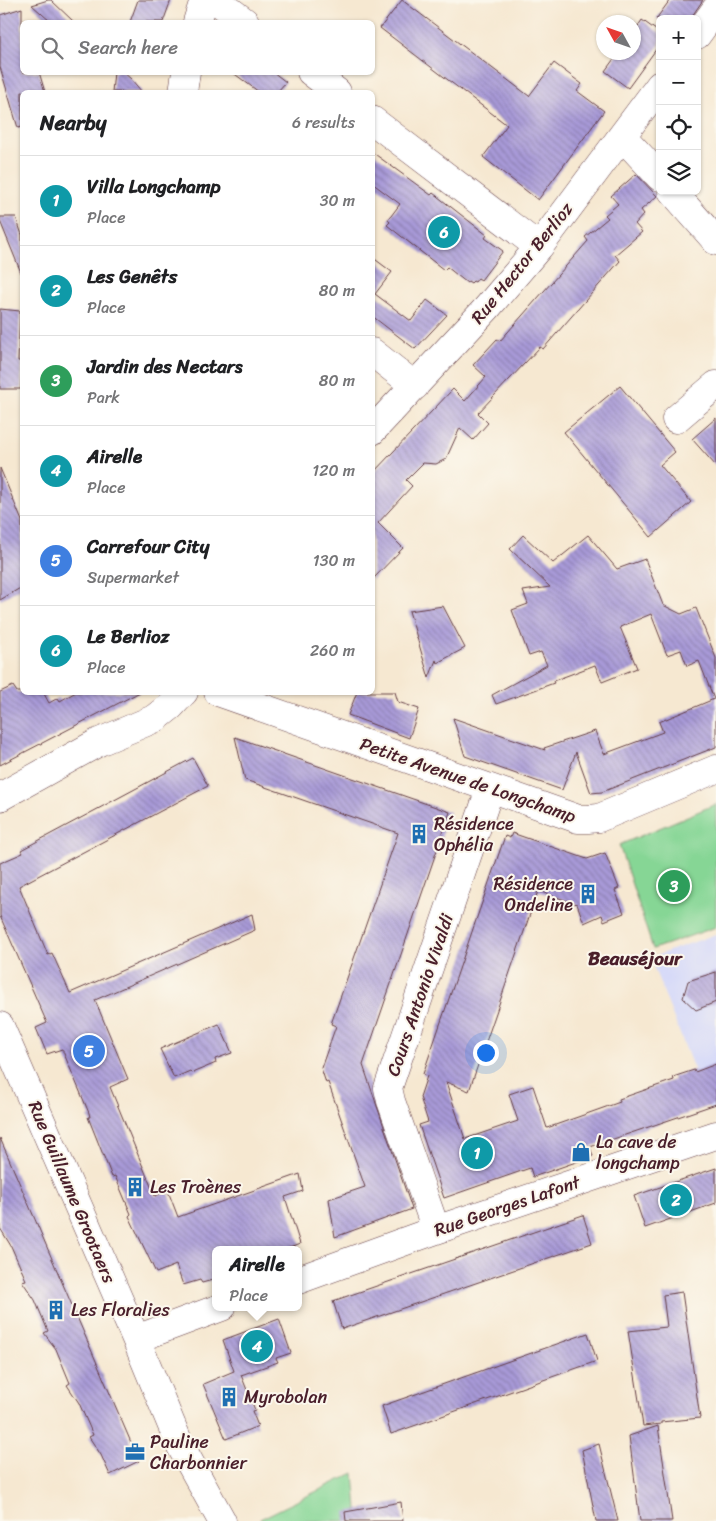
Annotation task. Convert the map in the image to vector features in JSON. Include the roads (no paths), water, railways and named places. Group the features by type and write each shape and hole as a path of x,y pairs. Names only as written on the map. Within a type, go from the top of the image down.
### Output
{"street":[{"path":"198,20 204,0"},
{"path":"216,0 242,20"},
{"path":"701,29 716,9"},
{"path":"184,90 186,75"},
{"path":"315,75 334,90"},
{"name":"Rue Hector Berlioz","path":"375,429 487,308 539,247 656,90"},
{"path":"375,122 539,247"},
{"path":"622,136 656,173"},
{"path":"676,195 716,241"},
{"path":"375,354 415,386"},
{"path":"676,419 716,385"},
{"path":"0,797 99,742 156,718 181,695"},
{"name":"Petite Avenue de Longchamp","path":"226,695 578,819 599,818 716,769"},
{"name":"Cours Antonio Vivaldi","path":"436,1230 388,1088 490,789"},
{"name":"Rue Guillaume Grootaers","path":"0,1026 136,1339 179,1443 222,1521"},
{"name":"Rue Georges Lafont","path":"302,1279 436,1230 716,1135"},
{"path":"136,1339 212,1311"}],"place":[{"name":"Le Berlioz","path":"444,232"},
{"name":"Résidence Ophélia","path":"419,834"},
{"name":"Jardin des Nectars","path":"674,886"},
{"name":"Résidence Ondeline","path":"588,894"},
{"name":"Carrefour City","path":"89,1051"},
{"name":"La cave de longchamp","path":"581,1152"},
{"name":"Villa Longchamp","path":"477,1153"},
{"name":"Les Troènes","path":"135,1187"},
{"name":"Les Genêts","path":"676,1200"},
{"name":"Les Floralies","path":"56,1310"},
{"name":"Airelle","path":"257,1346"},
{"name":"Myrobolan","path":"229,1397"},
{"name":"Pauline Charbonnier","path":"135,1452"}],"district":[{"name":"Beauséjour","path":"635,958"}]}
